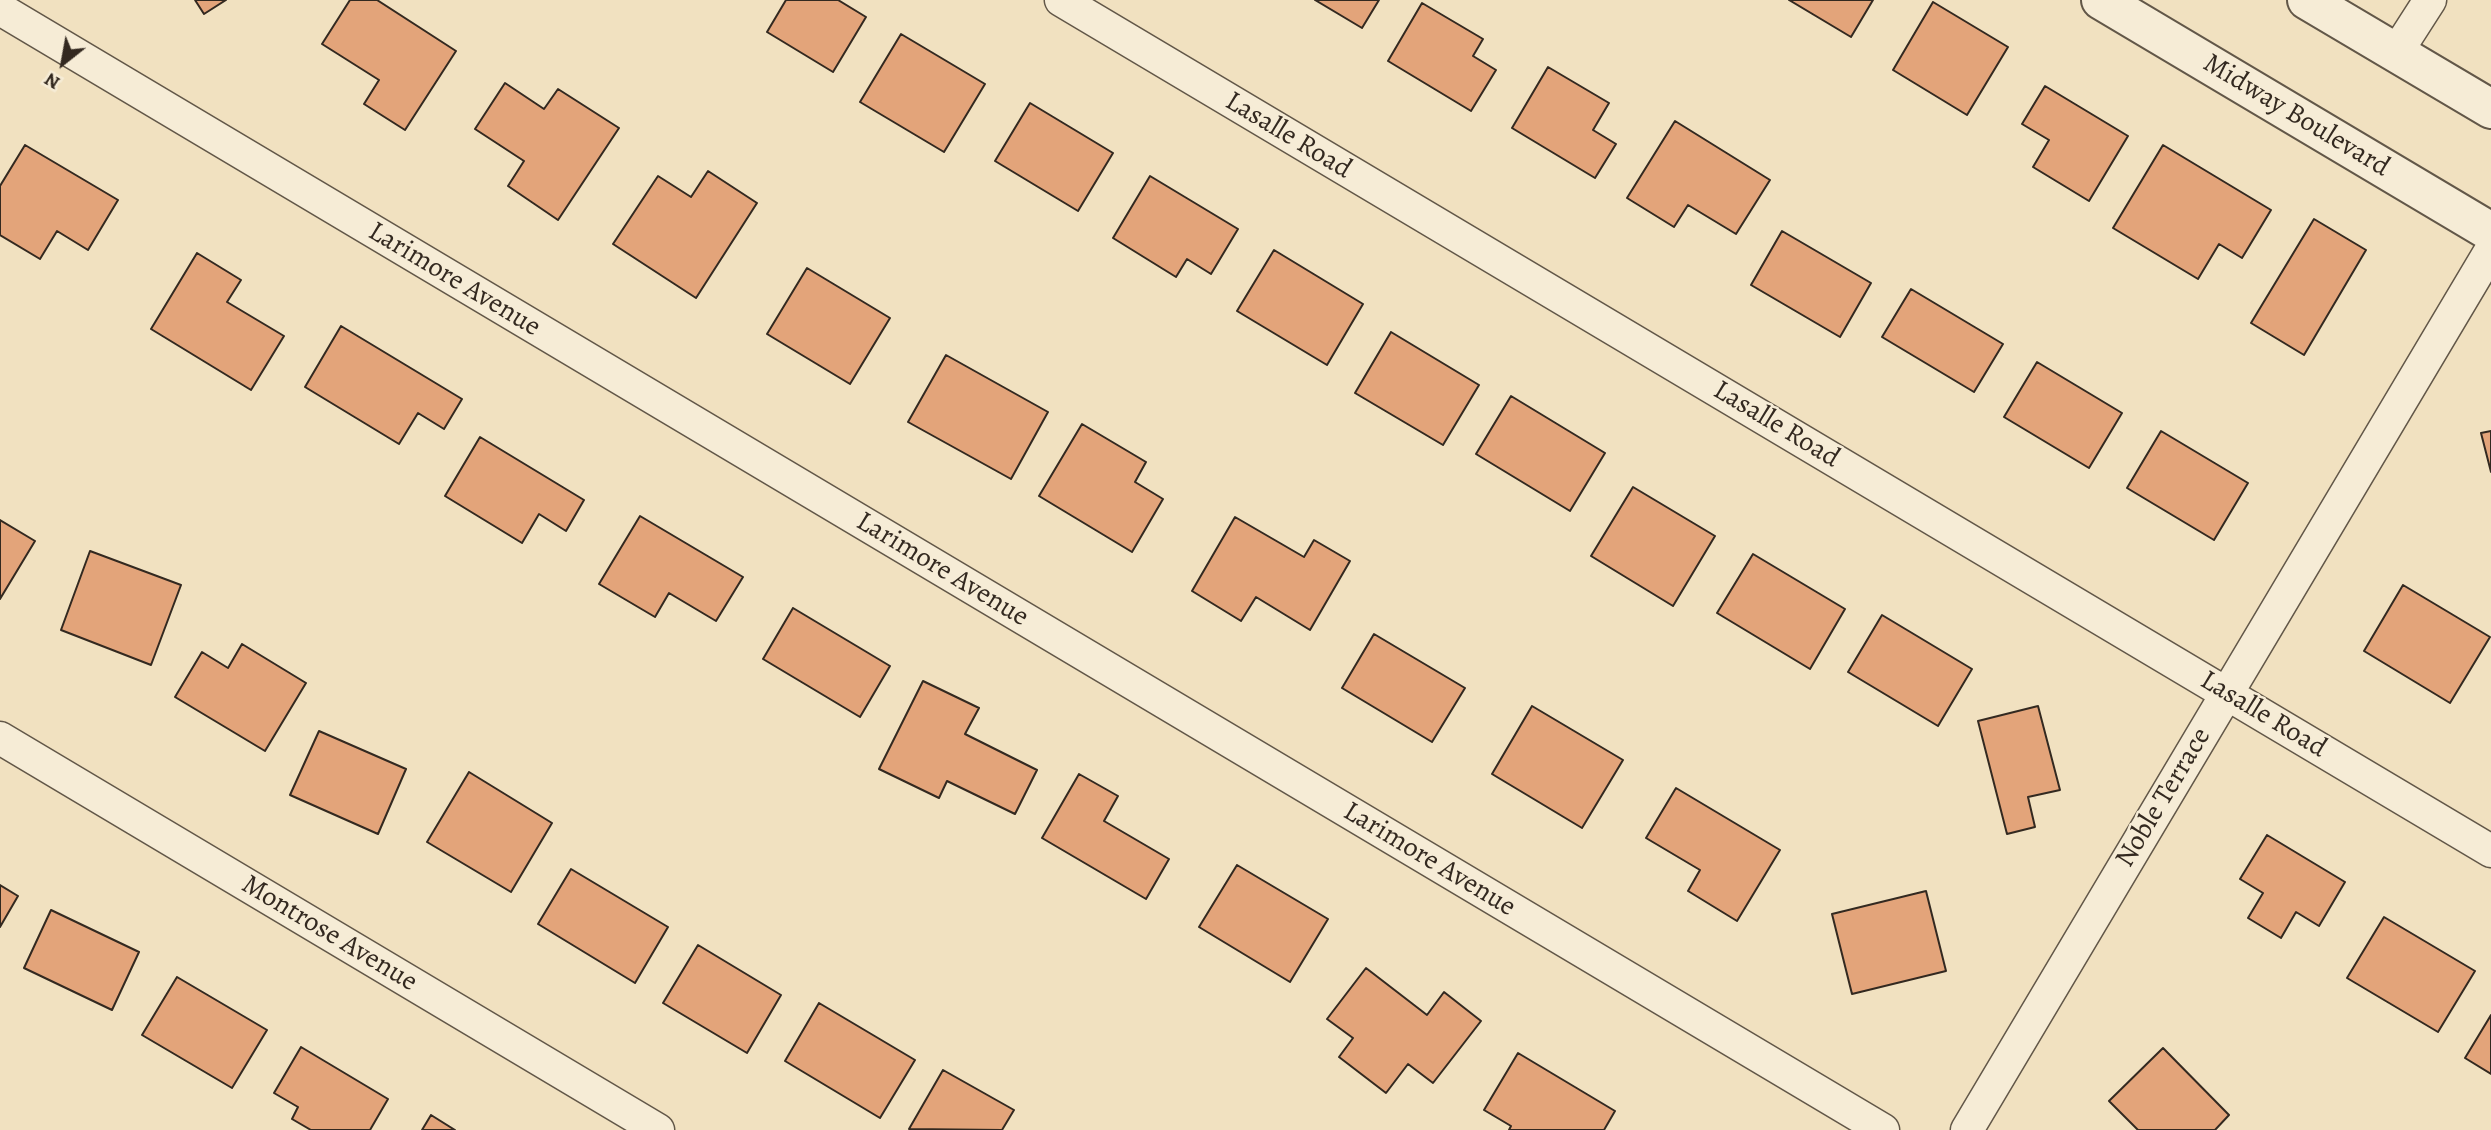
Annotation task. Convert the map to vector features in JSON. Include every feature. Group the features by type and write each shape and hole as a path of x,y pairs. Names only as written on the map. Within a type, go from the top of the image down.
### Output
{"street":[{"name":"Lasalle Road","path":"1060,0 2491,851"},
{"name":"Midway Boulevard","path":"2101,0 2491,232"},
{"path":"2307,0 2491,110"},
{"path":"2396,53 2430,0"},
{"name":"Larimore Avenue","path":"0,9 1883,1130"},
{"name":"Noble Terrace","path":"1967,1130 2491,250"},
{"name":"Montrose Avenue","path":"0,738 659,1130"}],"building":[{"path":"195,0 226,0 204,14"},
{"path":"350,0 377,0 456,51 405,130 364,104 379,80 322,44"},
{"path":"786,0 838,0 866,17 833,72 767,32"},
{"path":"1315,0 1379,0 1362,28"},
{"path":"1789,0 1873,0 1851,37"},
{"path":"1933,2 2008,47 1967,115 1893,70"},
{"path":"1422,3 1483,39 1473,56 1496,70 1471,111 1388,61"},
{"path":"901,34 985,84 944,152 860,102"},
{"path":"1548,67 1609,103 1593,130 1616,144 1595,178 1512,128"},
{"path":"505,83 544,109 558,89 619,128 558,220 508,186 524,161 475,129"},
{"path":"2045,86 2128,136 2089,201 2033,167 2049,140 2022,124"},
{"path":"1030,103 1113,153 1078,211 995,161"},
{"path":"1675,121 1770,180 1736,234 1688,205 1674,227 1627,198"},
{"path":"25,145 118,200 88,250 57,231 40,259 0,235 0,186"},
{"path":"2163,145 2271,210 2242,258 2219,244 2198,279 2113,228"},
{"path":"708,171 757,203 696,298 613,244 658,176 691,197"},
{"path":"1150,176 1238,229 1211,274 1187,259 1176,277 1113,238"},
{"path":"2314,219 2366,250 2304,355 2251,323"},
{"path":"1782,231 1871,283 1840,337 1751,285"},
{"path":"1274,250 1363,304 1327,365 1237,311"},
{"path":"197,253 241,280 227,302 284,336 251,390 151,329"},
{"path":"807,268 890,318 850,384 767,334"},
{"path":"1911,289 2003,344 1974,392 1882,337"},
{"path":"341,326 462,399 444,429 418,413 399,444 305,387"},
{"path":"1391,332 1479,385 1443,445 1355,393"},
{"path":"946,355 1048,412 1011,479 908,422"},
{"path":"2037,362 2122,413 2089,468 2004,417"},
{"path":"1511,396 1605,453 1570,511 1476,454"},
{"path":"1082,424 1146,462 1135,482 1163,499 1132,552 1039,496"},
{"path":"2161,431 2248,483 2214,540 2127,488"},
{"path":"2491,431 2491,472 2481,433"},
{"path":"480,437 584,500 566,531 539,514 522,543 445,496"},
{"path":"1633,487 1715,536 1673,606 1591,556"},
{"path":"640,516 743,577 716,621 669,593 655,617 599,584"},
{"path":"1235,517 1304,557 1314,540 1350,561 1310,630 1256,597 1241,621 1192,591"},
{"path":"0,520 35,541 0,599"},
{"path":"90,551 181,585 151,665 61,630"},
{"path":"1753,554 1845,609 1810,669 1717,613"},
{"path":"2403,585 2490,637 2450,703 2364,651"},
{"path":"793,608 890,666 860,717 763,659"},
{"path":"1882,615 1972,669 1938,726 1848,672"},
{"path":"1374,634 1465,688 1432,742 1342,688"},
{"path":"242,644 306,683 265,751 175,697 202,652 228,668"},
{"path":"923,681 979,708 965,734 1037,770 1015,814 947,781 939,798 879,769"},
{"path":"1532,706 1623,760 1582,828 1492,774"},
{"path":"2038,706 2060,790 2028,797 2035,827 2007,834 1978,721"},
{"path":"319,731 406,769 378,834 290,795"},
{"path":"469,772 552,823 511,892 427,842"},
{"path":"1079,774 1118,796 1104,821 1169,859 1146,899 1042,838"},
{"path":"1676,788 1780,850 1737,921 1688,891 1700,870 1646,838"},
{"path":"2267,835 2345,882 2319,926 2296,912 2281,938 2248,918 2263,893 2240,879"},
{"path":"1237,865 1328,919 1290,982 1199,927"},
{"path":"571,869 668,927 635,983 538,924"},
{"path":"0,885 18,896 0,927"},
{"path":"1926,891 1946,971 1852,994 1832,914"},
{"path":"51,910 139,952 112,1010 24,968"},
{"path":"2384,917 2475,971 2438,1032 2347,978"},
{"path":"698,945 781,995 747,1053 663,1003"},
{"path":"1366,968 1427,1015 1444,992 1481,1021 1433,1083 1408,1064 1386,1093 1339,1057 1353,1038 1327,1019"},
{"path":"177,977 267,1030 232,1088 142,1035"},
{"path":"819,1003 915,1060 880,1118 785,1061"},
{"path":"2491,1015 2491,1074 2465,1058"},
{"path":"301,1047 388,1099 370,1130 311,1130 292,1119 298,1107 274,1093"},
{"path":"2163,1048 2229,1115 2215,1130 2138,1130 2109,1101"},
{"path":"1518,1053 1615,1111 1604,1130 1509,1130 1511,1126 1484,1110"},
{"path":"943,1070 1014,1110 1002,1130 909,1129"},
{"path":"431,1115 455,1130 422,1130"}]}
